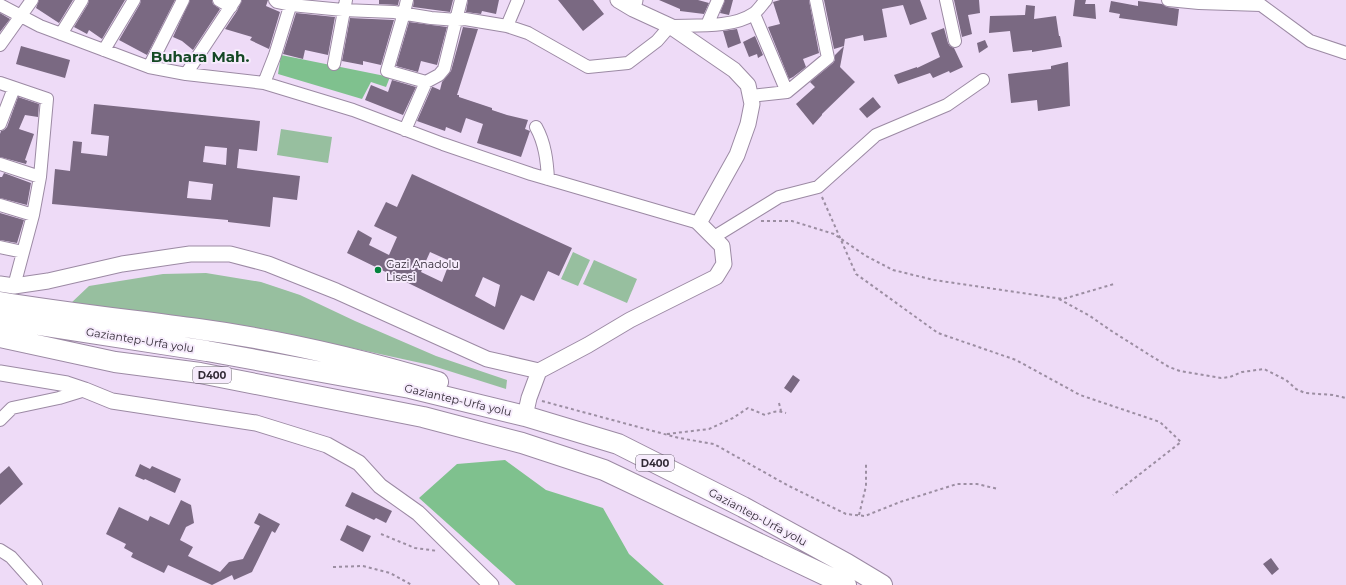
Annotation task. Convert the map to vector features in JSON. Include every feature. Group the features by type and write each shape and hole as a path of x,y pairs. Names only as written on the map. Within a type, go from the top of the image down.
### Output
{"highway":[{"path":"0,302 61,312 199,329 299,347 409,374 527,407"},
{"name":"Gaziantep-Urfa yolu","path":"0,319 215,352 410,388 527,407 618,444 743,507 882,585"},
{"name":"Gaziantep-Urfa yolu","path":"0,337 115,362 200,373 408,414 522,443 604,470 846,585"},
{"path":"0,349 115,362"}],"street":[{"path":"0,45 32,0"},
{"path":"61,34 82,0"},
{"path":"104,50 134,0"},
{"path":"149,67 183,0"},
{"path":"186,74 233,3 218,0"},
{"path":"275,0 291,3 344,5 430,18 457,20 465,19 507,26 528,33 588,67 628,63 657,40 670,26 707,25 737,22 754,14 766,0"},
{"path":"407,0 387,71 426,82"},
{"path":"405,130 426,82 439,75 444,69 461,0"},
{"path":"507,26 518,0"},
{"path":"618,0 634,5 670,26 734,70 748,85 752,104 748,124 737,154 699,222"},
{"path":"707,25 718,0"},
{"path":"750,96 787,92 828,58 816,0"},
{"path":"946,0 955,41"},
{"path":"1168,0 1199,3 1261,5 1310,41 1346,53"},
{"path":"264,83 275,55 291,3"},
{"path":"0,5 40,26 149,67 186,74 264,83 353,110 443,144 548,179 699,222 722,246 724,264 716,277 630,320 588,345 539,371 487,359 322,286 268,264 230,254 190,254 122,264 48,281 7,285"},
{"path":"334,64 344,5"},
{"path":"754,14 787,92"},
{"path":"714,237 778,197 818,187 876,135 947,106 983,80"},
{"path":"0,83 47,99 40,177 33,215 23,252 7,285"},
{"path":"0,124 14,88"},
{"path":"536,127 541,135 546,157 548,179"},
{"path":"0,164 40,177"},
{"path":"0,205 33,215"},
{"path":"714,237 740,221"},
{"path":"0,247 23,252"},
{"path":"527,407 539,371"},
{"path":"0,373 67,384 112,401 256,423 327,445 359,463 380,486 418,513 491,585"},
{"path":"0,420 12,408 59,398 85,390"},
{"path":"0,550 11,558 36,585"}],"path":[{"path":"818,187 856,274 938,333 1016,360 1080,395 1160,422 1181,442 1113,495"},
{"path":"740,221 792,221 834,234 866,256 893,270 934,280 1063,299 1114,284"},
{"path":"1056,298 1090,316 1169,367 1180,372 1221,378 1230,377 1242,372 1264,369 1286,380 1296,389 1304,393 1325,394 1346,398"},
{"path":"779,403 781,411"},
{"path":"527,407 714,444 787,485 846,514 865,516 900,502 957,484 977,484 998,489"},
{"path":"666,434 709,429 733,418 748,408 764,415 781,411 786,413"},
{"path":"859,515 866,486 866,464"},
{"path":"381,534 415,548 459,553"},
{"path":"333,567 362,566 390,573 412,585"}],"green space":[{"path":"281,55 390,77 386,87 371,82 362,99 278,74"},
{"path":"281,129 332,137 328,163 277,155"},
{"path":"573,252 590,260 578,286 561,279"},
{"path":"594,260 637,279 627,303 583,284"},
{"path":"206,273 261,282 300,295 355,321 436,356 507,380 506,389 430,365 265,329 70,304 89,286 163,274"},
{"path":"505,460 546,490 603,508 629,554 664,585 516,585 419,498 457,464"}],"building":[{"path":"39,0 73,0 59,23 36,8"},
{"path":"89,0 125,0 102,39 89,30 87,34 74,27"},
{"path":"141,0 175,0 147,55 119,40"},
{"path":"190,0 212,0 213,4 220,9 193,50 182,41 173,37"},
{"path":"242,0 268,0 266,6 280,12 269,49 250,40 252,37 225,29 237,11"},
{"path":"379,0 399,0 398,5 379,4"},
{"path":"414,0 453,0 450,12 413,7"},
{"path":"468,0 499,0 496,14 482,11 481,14 466,12"},
{"path":"558,0 593,0 604,14 583,31"},
{"path":"659,0 698,0 709,3 704,14 680,11 680,9"},
{"path":"725,0 733,0 729,15 720,13"},
{"path":"780,0 809,0 819,53 803,59 806,67 789,79 768,27 780,24 773,2"},
{"path":"824,0 920,0 927,19 910,25 903,5 882,9 887,37 864,41 863,35 845,39 844,46 834,49"},
{"path":"954,0 979,0 980,13 968,15 972,34 962,37"},
{"path":"1075,0 1086,0 1085,4 1095,4 1096,19 1073,16"},
{"path":"1111,1 1138,6 1138,1 1162,4 1167,7 1179,9 1177,26 1119,18 1120,14 1109,12"},
{"path":"1026,5 1035,6 1034,19 1056,16 1062,47 1032,52 1032,50 1013,52 1010,31 989,33 990,16 1025,15"},
{"path":"0,13 10,19 0,32"},
{"path":"296,13 335,17 328,55 305,50 303,59 283,54"},
{"path":"350,18 394,20 381,65 363,61 363,65 342,61"},
{"path":"409,22 447,27 437,65 421,61 418,72 396,66"},
{"path":"463,27 478,29 457,95 492,108 492,110 528,120 525,129 530,131 521,157 477,143 483,124 466,118 461,133 446,127 445,131 417,121 432,87 440,90 442,82 451,71"},
{"path":"944,28 948,43 954,48 963,67 933,78 930,73 898,84 894,75 917,68 940,57 931,33"},
{"path":"737,29 741,43 728,48 723,31"},
{"path":"755,36 763,55 758,58 757,54 749,57 743,42"},
{"path":"985,40 988,47 979,53 977,43"},
{"path":"21,46 70,60 65,78 16,64"},
{"path":"844,46 840,67 855,82 822,114 813,125 796,104 815,87 810,82 833,63 835,60 835,55"},
{"path":"1068,62 1070,106 1038,111 1037,100 1011,103 1008,74 1051,69 1051,66"},
{"path":"392,80 416,87 403,115 365,100 371,85 388,92"},
{"path":"18,97 39,104 38,117 25,115 19,129 34,134 25,160 27,161 26,164 0,157 0,134 1,131 7,127"},
{"path":"873,97 881,107 867,118 859,109"},
{"path":"94,104 260,121 257,151 239,149 237,168 300,176 297,200 273,197 270,227 228,222 228,220 52,204 55,169 70,171 73,141 82,142 81,153 107,156 109,136 91,134","holes":["205,146 227,148 226,165 203,162","189,181 213,184 211,200 187,198"]},
{"path":"4,173 31,183 27,205 0,198 0,177 2,177"},
{"path":"412,174 572,248 559,276 548,271 534,301 521,295 504,330 347,253 358,230 372,238 369,245 389,255 397,237 374,226 386,202 397,207","holes":["430,252 450,261 442,282 421,272","483,277 500,285 495,307 475,296"]},
{"path":"0,213 24,220 17,243 0,240"},
{"path":"793,375 800,380 791,393 784,388"},
{"path":"140,464 150,469 152,466 181,479 175,493 135,476"},
{"path":"9,466 23,484 0,505 0,474"},
{"path":"352,492 392,511 386,523 376,518 374,520 345,506"},
{"path":"181,500 191,505 194,523 186,527 180,540 193,547 188,556 220,572 229,562 243,559 260,526 254,523 259,513 280,524 275,533 272,531 252,572 234,580 232,575 212,585 168,565 164,573 131,557 133,553 124,548 126,544 106,534 119,507 148,521 150,516 169,525"},
{"path":"347,525 371,536 363,552 340,540"},
{"path":"1271,558 1279,569 1272,575 1263,564"}],"place":[{"name":"Gazi Anadolu Lisesi","path":"378,270"}],"district":[{"name":"Buhara Mah.","path":"200,56"}]}
